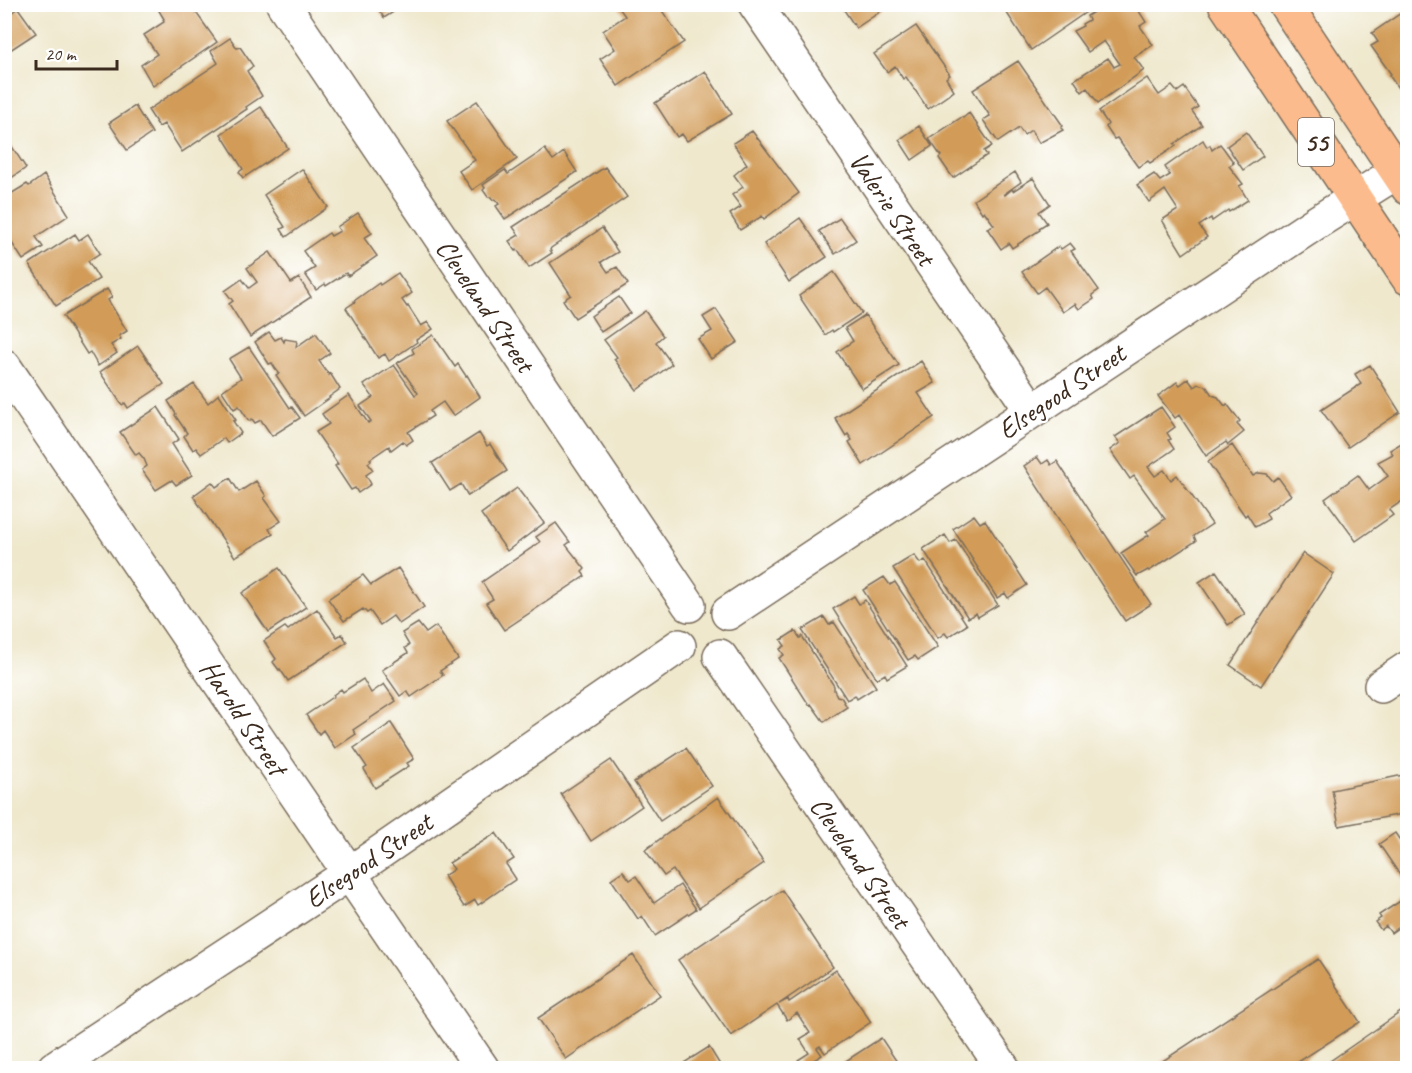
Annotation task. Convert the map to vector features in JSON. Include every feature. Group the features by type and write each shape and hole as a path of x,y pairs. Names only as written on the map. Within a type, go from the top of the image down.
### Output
{"main road":[{"name":"55","path":"1225,4 1407,278"},
{"name":"55","path":"1285,4 1402,180"}],"street":[{"name":"Cleveland Street","path":"283,4 689,605"},
{"name":"Valerie Street","path":"754,4 1032,411"},
{"name":"Elsegood Street","path":"728,613 1354,199 1402,180"},
{"name":"Harold Street","path":"4,366 482,1068"},
{"path":"699,601 710,602 720,606 728,613 733,624 733,636 728,648 720,656 709,660 697,659 687,655 679,646 675,635 675,623 680,613 689,605 699,601"},
{"name":"Elsegood Street","path":"54,1068 350,873 679,646"},
{"name":"Cleveland Street","path":"720,656 1003,1068"},
{"path":"1381,686 1407,668"}],"building":[{"path":"155,4 190,4 217,42 153,86 141,65 157,54 144,35 164,22"},
{"path":"375,4 406,4 384,18"},
{"path":"840,4 885,4 887,7 856,28"},
{"path":"1001,4 1094,4 1095,6 1031,50"},
{"path":"1106,4 1129,4 1133,10 1137,8 1146,22 1140,26 1153,45 1134,57 1144,70 1098,103 1087,88 1082,92 1074,80 1108,58 1114,67 1120,64 1104,41 1088,52 1073,31 1089,20 1087,16"},
{"path":"617,5 658,5 684,42 618,86 600,59 615,49 603,31 625,16"},
{"path":"18,8 36,33 4,54 4,18"},
{"path":"1407,9 1408,87 1400,91 1371,46 1378,42 1372,33"},
{"path":"916,26 950,75 946,78 954,91 928,109 906,77 903,79 895,66 887,72 874,54"},
{"path":"230,38 237,48 240,47 253,66 247,71 262,96 246,107 247,109 182,152 164,124 159,127 148,110 218,63 211,51"},
{"path":"1018,61 1063,126 1061,128 1063,130 1039,143 1031,130 1024,135 1019,128 998,142 983,120 990,116 973,90"},
{"path":"705,71 732,114 687,141 682,134 677,137 655,103"},
{"path":"1147,78 1159,95 1172,86 1177,92 1184,87 1198,107 1192,111 1202,125 1174,144 1176,146 1150,163 1148,161 1138,167 1117,138 1114,139 1099,111"},
{"path":"477,101 517,159 472,190 459,171 475,160 447,121"},
{"path":"135,106 152,133 127,150 109,123"},
{"path":"261,107 288,148 243,178 239,172 243,169 221,134"},
{"path":"969,113 992,146 984,151 987,155 953,178 929,139"},
{"path":"919,126 932,146 912,160 899,140"},
{"path":"752,131 799,193 764,219 762,216 740,230 730,214 741,207 732,195 743,187 734,175 747,164 733,143"},
{"path":"1246,132 1263,156 1243,170 1227,146"},
{"path":"5,136 26,168 5,182"},
{"path":"1203,140 1207,147 1210,145 1212,150 1220,144 1224,149 1234,163 1229,166 1243,184 1239,186 1248,200 1199,226 1207,237 1183,254 1162,220 1178,210 1165,190 1149,202 1137,185 1154,174 1160,181 1170,175 1165,167"},
{"path":"545,149 553,160 564,152 577,172 505,219 496,206 499,204 495,199 488,197 483,190 485,188 483,185 505,170 508,174"},
{"path":"605,167 627,197 551,248 552,253 529,268 509,241 519,235 513,227"},
{"path":"302,169 328,207 286,237 281,229 285,227 264,195"},
{"path":"1015,172 1021,182 1004,194 1033,178 1050,204 1039,212 1047,223 1012,248 1009,243 1001,249 987,228 994,225 984,211 982,213 974,200"},
{"path":"44,175 69,215 36,237 43,247 23,260 4,231 4,198 27,184 29,186"},
{"path":"358,213 372,233 364,238 377,256 348,276 346,273 316,290 305,274 315,268 303,251 329,233 331,236 340,231 337,227"},
{"path":"800,218 827,257 789,282 764,244"},
{"path":"840,218 856,240 835,254 819,231"},
{"path":"602,228 618,252 601,262 608,272 617,267 628,284 575,318 563,300 571,295 550,263"},
{"path":"75,234 79,240 88,234 100,253 88,261 99,279 56,306 29,264"},
{"path":"1070,243 1075,249 1071,251 1099,290 1092,295 1094,299 1079,309 1075,304 1063,312 1045,287 1037,293 1022,272 1059,246 1061,249"},
{"path":"270,252 291,283 299,278 311,297 250,337 229,304 233,301 225,291 242,279 249,288 257,282 247,268"},
{"path":"834,272 862,313 825,335 799,296"},
{"path":"398,273 412,293 402,300 421,326 428,322 433,329 389,361 385,354 378,358 346,308 379,283 380,285"},
{"path":"107,289 112,297 108,300 127,331 119,336 121,339 111,345 117,353 98,366 90,352 87,354 63,316"},
{"path":"619,297 630,313 601,332 591,316"},
{"path":"716,309 738,342 711,359 698,339 712,331 703,317"},
{"path":"645,311 663,336 656,342 672,364 637,390 614,359 617,357 604,340"},
{"path":"865,315 899,365 862,389 837,352 853,341 845,328"},
{"path":"269,332 275,340 281,337 284,342 285,339 297,341 296,347 316,333 330,353 319,361 340,389 304,416 276,375 279,373 272,363 269,364 255,342"},
{"path":"433,335 455,367 458,364 467,375 480,397 453,416 443,402 430,411 433,416 408,432 413,440 406,445 403,441 391,450 389,446 370,459 368,463 373,470 366,475 371,484 358,493 355,488 351,490 335,466 338,464 316,432 329,424 322,414 349,395 368,423 371,421 360,406 373,397 364,385 394,365 415,395 418,393 397,363 414,353 412,349"},
{"path":"138,346 164,384 128,408 125,403 122,405 100,372"},
{"path":"249,347 290,408 292,407 300,418 272,436 261,420 255,423 252,419 249,421 239,406 234,409 222,391 241,378 229,359"},
{"path":"921,361 935,383 918,393 934,417 863,465 849,442 852,440 848,434 846,436 835,418"},
{"path":"1370,365 1400,412 1348,447 1321,410 1361,384 1355,374"},
{"path":"1188,379 1194,387 1198,384 1206,386 1212,395 1218,397 1225,406 1227,404 1240,421 1237,424 1244,432 1228,445 1226,442 1206,456 1179,415 1175,418 1158,396 1177,382 1180,385"},
{"path":"194,384 208,403 219,394 236,420 233,421 241,433 227,443 224,438 201,454 196,448 193,450 184,436 187,433 168,401"},
{"path":"158,407 179,439 172,444 192,475 176,485 172,480 156,490 142,470 147,466 144,459 139,453 136,455 120,432"},
{"path":"1161,407 1175,427 1167,433 1171,439 1168,440 1174,449 1148,467 1155,476 1164,470 1171,480 1177,475 1212,524 1194,536 1196,541 1149,571 1137,576 1121,553 1149,535 1146,532 1165,519 1134,476 1130,479 1110,450 1120,443 1115,437"},
{"path":"479,433 487,446 490,444 507,471 468,496 461,484 450,491 432,463"},
{"path":"1408,439 1408,497 1389,510 1393,515 1356,541 1325,499 1358,475 1369,490 1388,476 1378,462 1393,454 1390,450"},
{"path":"1232,445 1253,476 1259,473 1267,474 1273,481 1278,477 1291,495 1266,513 1269,519 1255,527 1208,462"},
{"path":"1037,457 1042,464 1048,460 1051,465 1057,461 1151,604 1125,621 1024,466"},
{"path":"230,478 239,492 256,481 266,496 264,498 281,521 269,529 273,534 235,557 193,496 212,482 216,487"},
{"path":"517,488 544,523 507,551 481,514"},
{"path":"974,515 980,523 985,520 1027,585 1008,598 1005,593 997,598 953,529"},
{"path":"556,523 570,542 566,545 585,569 582,572 585,576 504,630 486,603 493,599 482,582 540,542 536,537"},
{"path":"945,535 950,543 956,540 998,605 978,617 976,613 968,618 923,549"},
{"path":"1303,553 1334,574 1261,686 1230,665"},
{"path":"914,555 920,563 925,560 967,625 948,637 945,633 938,638 893,568"},
{"path":"279,568 306,607 268,632 242,593"},
{"path":"398,568 424,607 399,624 393,616 380,625 370,611 367,613 363,609 344,621 328,599 363,575 371,585"},
{"path":"1216,571 1245,614 1228,625 1199,582"},
{"path":"884,577 890,585 895,582 938,647 918,660 915,656 908,660 863,590"},
{"path":"854,596 859,604 865,600 907,666 887,678 885,674 877,679 833,609"},
{"path":"317,609 337,637 342,634 347,642 288,681 273,662 276,659 264,641 285,627 288,630"},
{"path":"824,617 829,625 834,622 876,687 857,699 855,695 847,700 802,630"},
{"path":"418,623 426,633 436,626 458,659 440,671 443,675 411,697 407,691 400,696 382,670 408,653 405,648 409,645 402,633"},
{"path":"795,631 800,638 802,636 834,686 837,696 841,697 847,707 824,722 811,704 809,705 779,658 784,655 780,649 785,646 781,640"},
{"path":"363,679 371,693 384,684 396,701 353,730 356,734 335,748 323,730 319,734 306,715 341,689 343,692"},
{"path":"391,723 414,759 407,763 409,766 375,788 364,769 367,767 354,748"},
{"path":"686,748 712,786 660,821 634,782"},
{"path":"611,760 642,806 591,841 561,794"},
{"path":"1408,774 1408,813 1339,826 1332,790"},
{"path":"718,797 764,863 699,908 673,870 664,876 645,850"},
{"path":"496,833 514,859 506,864 516,879 478,905 475,900 464,907 444,876 454,869 449,863"},
{"path":"1395,833 1408,852 1408,887 1379,844"},
{"path":"623,871 630,880 636,876 654,903 680,885 696,909 655,936 642,916 638,919 611,879"},
{"path":"782,890 833,967 779,1004 788,999 789,1002 836,970 871,1022 825,1053 820,1046 818,1047 822,1055 803,1067 798,1060 809,1053 800,1039 810,1033 797,1013 787,1020 777,1005 731,1036 678,960"},
{"path":"1408,896 1408,934 1402,925 1391,933 1386,926 1381,930 1375,922 1381,918 1379,915"},
{"path":"633,955 660,995 566,1059 538,1018"},
{"path":"1318,959 1360,1022 1289,1068 1152,1068"},
{"path":"1408,1007 1408,1068 1320,1068 1369,1034"},
{"path":"881,1038 901,1068 835,1068"},
{"path":"709,1047 722,1068 676,1068"}]}
